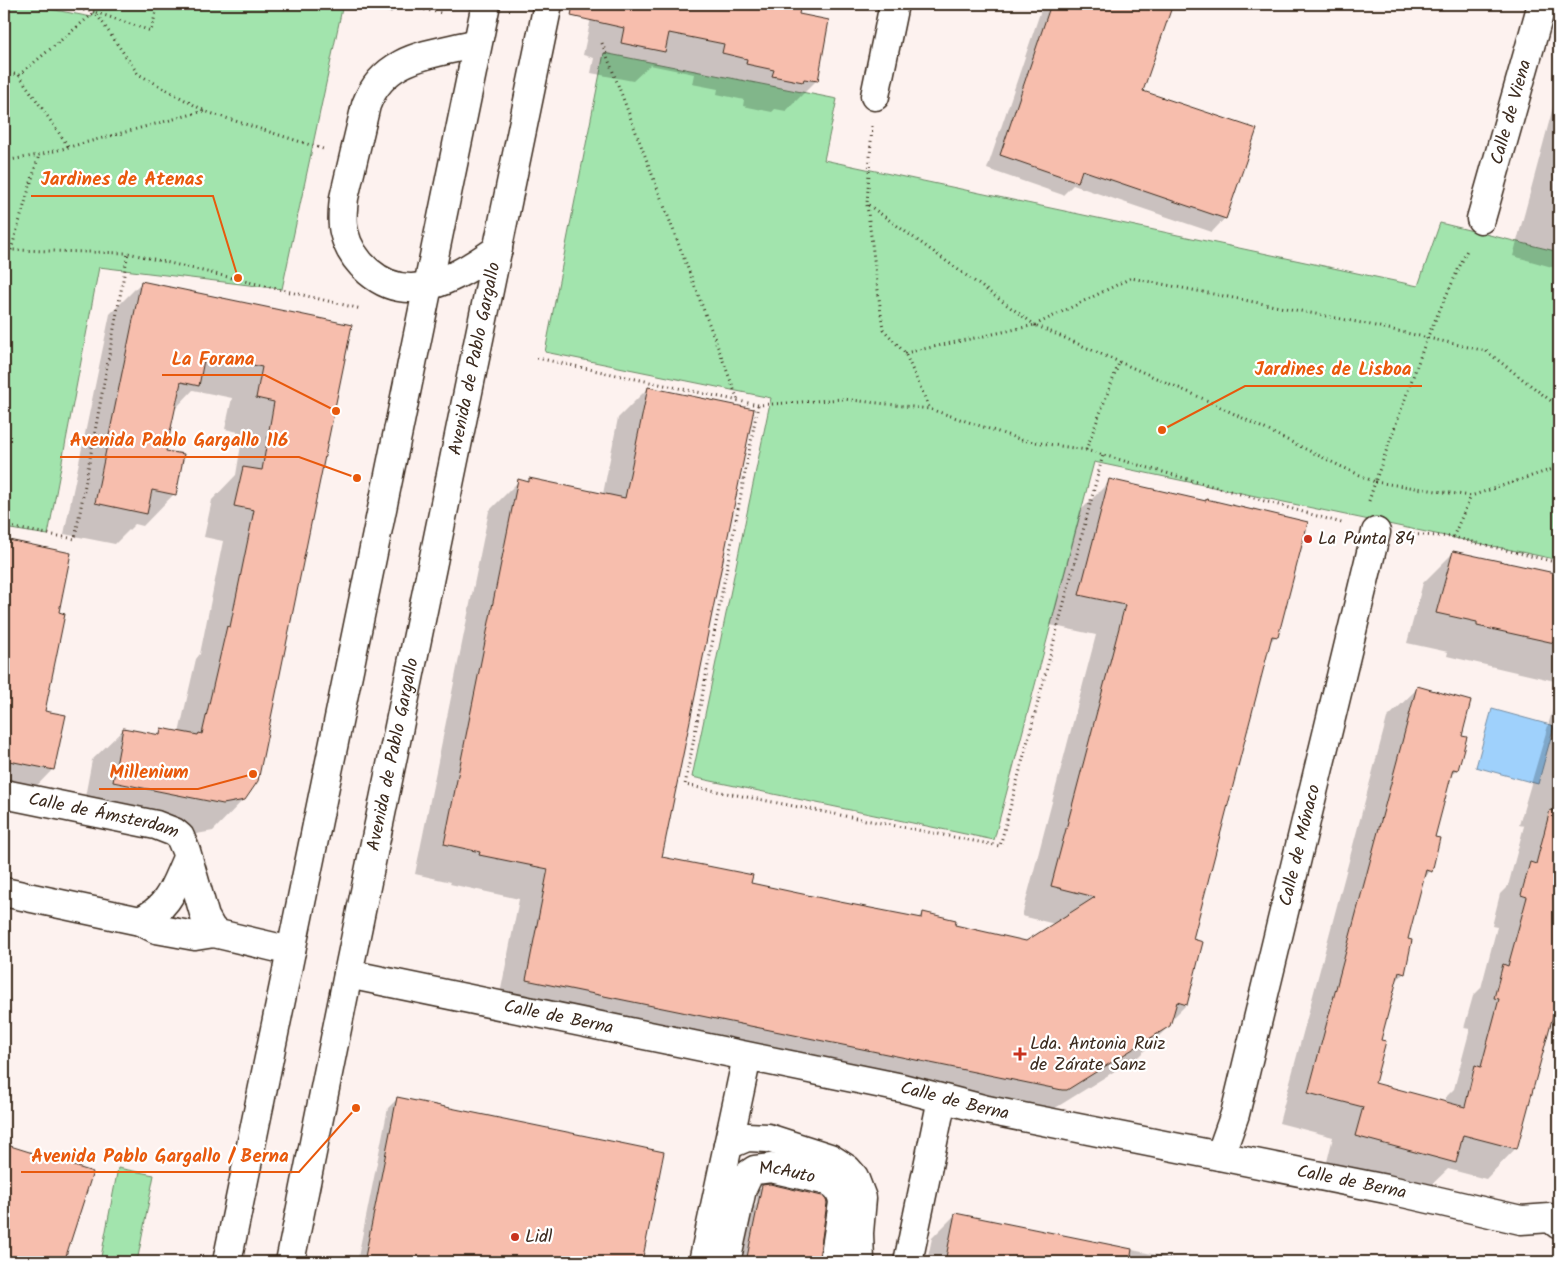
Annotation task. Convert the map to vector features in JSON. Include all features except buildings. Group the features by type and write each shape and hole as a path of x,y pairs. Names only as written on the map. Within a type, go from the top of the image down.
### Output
{"street":[{"path":"227,1262 486,4"},
{"name":"Avenida de Pablo Gargallo","path":"290,1262 548,4"},
{"path":"875,96 894,4"},
{"name":"Calle de Viena","path":"1481,219 1542,4"},
{"name":"Avenida de Pablo Gargallo","path":"477,43 408,61 386,73 377,83 370,93 366,105 344,198 343,230 349,246 365,269 375,277 392,285 413,288 428,285 465,270 498,249"},
{"name":"Calle de Mónaco","path":"1220,1156 1235,1114 1368,530"},
{"name":"Calle de Ámsterdam","path":"4,794 166,828 174,832 180,837 205,917 214,933"},
{"name":"Calle de Ámsterdam","path":"140,921 153,914 170,896 187,858"},
{"path":"4,892 140,921 156,929 195,936 214,933 291,951"},
{"name":"Calle de Berna","path":"348,974 902,1088 987,1110 1386,1189 1521,1220 1556,1218"},
{"path":"703,1262 746,1057"},
{"path":"908,1262 942,1099"},
{"path":"728,1145 747,1137 768,1138 830,1158 846,1169 854,1177 862,1198 859,1233 860,1262"},
{"name":"McAuto","path":"726,1262 745,1180 755,1170 772,1168 828,1180 838,1188 843,1204 835,1262"}],"path":[{"path":"49,4 95,12 151,31 158,4"},
{"path":"395,4 442,12"},
{"path":"19,75 95,12"},
{"path":"95,12 138,74 204,111 326,150"},
{"path":"602,43 738,401"},
{"path":"4,72 19,75 68,146"},
{"path":"875,96 867,204 883,329 905,353 930,410"},
{"path":"4,161 39,155 204,111"},
{"path":"11,250 39,155"},
{"path":"867,204 1035,325 1204,399 1375,482 1471,496 1559,467"},
{"path":"1368,530 1375,482 1427,338 1481,219"},
{"path":"4,248 11,250 128,253 368,310"},
{"path":"4,526 75,539 128,253"},
{"path":"905,353 1035,325 1131,278 1362,323 1486,352 1559,407"},
{"path":"537,358 758,405 843,399 930,410 1022,440 1086,450 1368,530 1453,537 1559,563"},
{"path":"1086,450 1119,363"},
{"path":"758,405 685,785 1000,846 1103,455"},
{"path":"1453,537 1471,496"}],"green space":[{"path":"4,4 23,4 92,17 95,4 343,4 282,289 99,267 48,535 4,528"},
{"path":"604,53 837,99 824,160 1418,286 1440,223 1559,252 1559,560 1094,462 994,840 692,777 771,398 545,352"},
{"path":"118,1168 154,1175 137,1262 100,1262"}],"water":[{"path":"1492,709 1554,726 1538,784 1476,767"}],"place":[{"name":"Jardines de Atenas","path":"238,278"},
{"name":"La Forana","path":"336,411"},
{"name":"Jardines de Lisboa","path":"1162,430"},
{"name":"Avenida Pablo Gargallo 116","path":"357,478"},
{"name":"La Punta 84","path":"1308,539"},
{"name":"Millenium","path":"253,774"},
{"name":"Lda. Antonia Ruiz de Zárate Sanz","path":"1020,1054"},
{"name":"Avenida Pablo Gargallo / Berna","path":"356,1108"},
{"name":"Lidl","path":"515,1237"}]}
